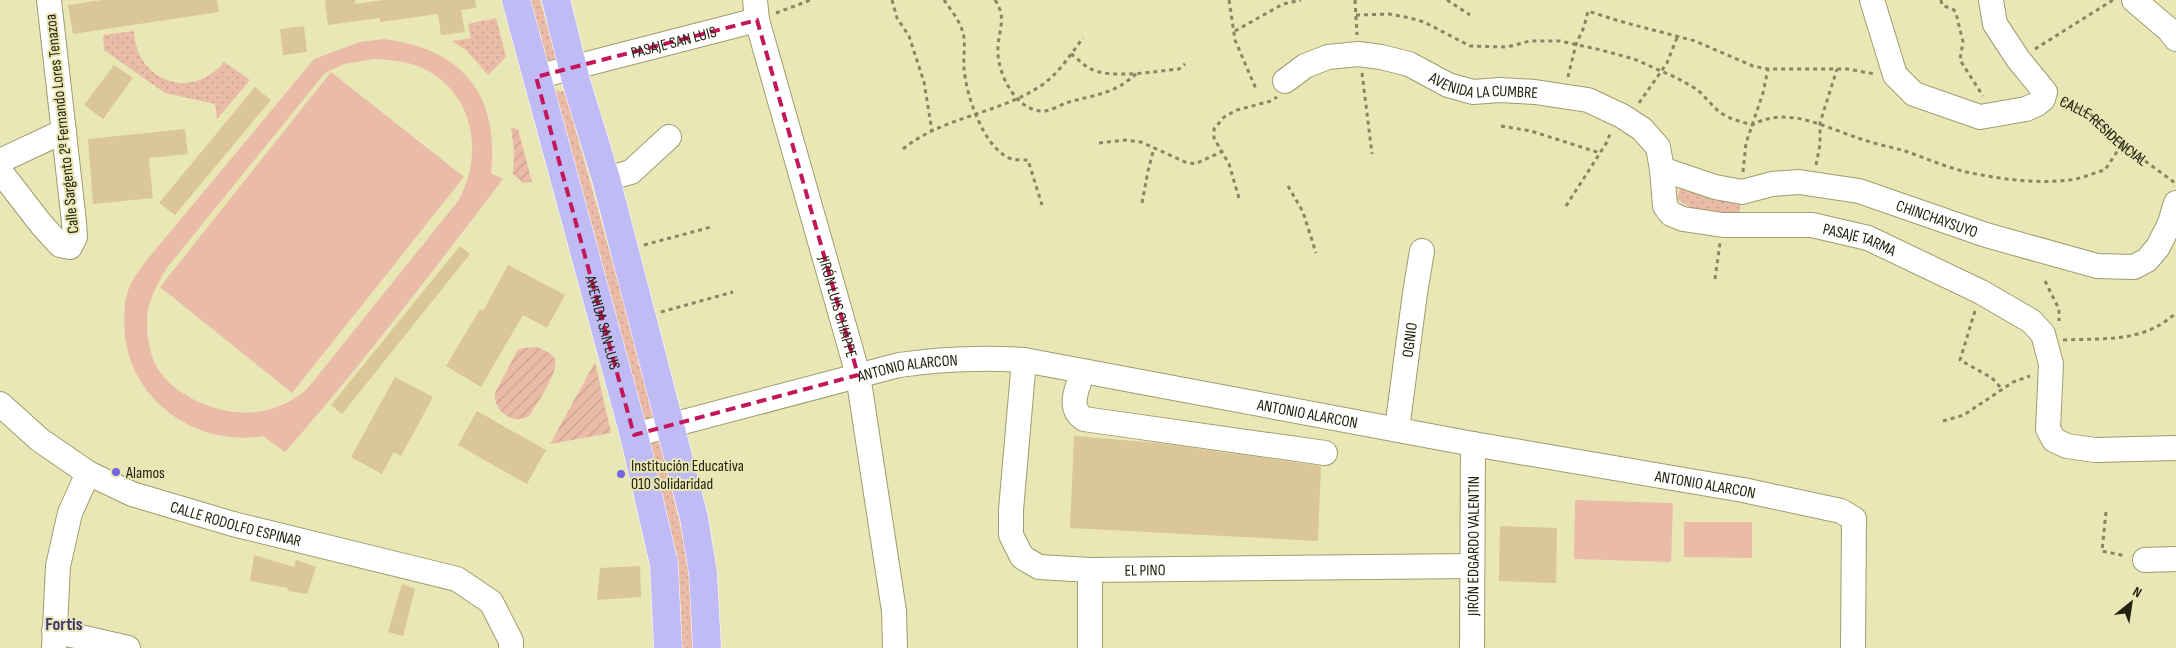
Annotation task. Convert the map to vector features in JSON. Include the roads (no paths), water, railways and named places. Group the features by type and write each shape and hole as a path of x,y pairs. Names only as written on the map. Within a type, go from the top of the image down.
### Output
{"main road":[{"name":"AVENIDA SAN LUIS","path":"516,0 634,435 664,564 668,648"},
{"path":"556,0 572,67 606,179 623,251 671,425 694,518 703,573 707,648"},
{"path":"664,564 701,558"}],"street":[{"name":"Calle Sargento 2º Fernando Lores Tenazoa","path":"0,171 41,224 60,245 70,247 75,237 74,222 49,0"},
{"name":"CALLE RESIDENCIAL","path":"1872,0 1895,75 1914,94 1980,117 2026,109 2043,99 2045,92 2018,59 1995,24 1991,0"},
{"path":"2134,0 2168,29 2176,39"},
{"name":"PASAJE SAN LUIS","path":"536,77 756,10"},
{"name":"JIRÓN LUIS CHIAPPE","path":"756,10 858,375 894,611 895,648"},
{"name":"AVENIDA LA CUMBRE","path":"1285,81 1305,66 1328,57 1358,54 1409,64 1448,85 1473,92 1507,90 1563,95 1588,100 1622,116 1642,129 1658,147 1662,169"},
{"path":"0,160 64,131"},
{"path":"606,179 631,172 669,138"},
{"name":"CHINCHAYSUYO","path":"1662,169 1715,186 1742,192 1772,184 1798,182 1858,191 1986,235 2097,266 2134,267 2146,260 2158,247 2170,224 2176,203"},
{"name":"PASAJE TARMA","path":"1662,169 1665,206 1671,214 1682,219 1723,225 1812,225 1868,238 1981,292 2031,321 2043,334 2051,364 2048,428 2054,440 2067,446 2095,450 2176,448"},
{"name":"OGNIO","path":"1397,429 1422,252"},
{"name":"ANTONIO ALARCON","path":"634,435 899,365 937,359 984,358 1024,360 1472,444 1743,490 1841,511 1854,519 1853,648"},
{"name":"EL PINO","path":"1024,360 1011,510 1011,535 1022,557 1038,567 1090,570 1472,566"},
{"path":"1083,372 1076,390 1074,407 1077,415 1084,419 1325,453"},
{"name":"CALLE RODOLFO ESPINAR","path":"0,404 40,440 88,473 132,494 233,524 457,579 491,602 511,641 511,648"},
{"name":"JIRÓN EDGARDO VALENTIN","path":"1472,444 1472,648"},
{"path":"88,473 70,513 58,566 54,639 128,648"},
{"path":"2145,560 2176,559"},
{"path":"1090,570 1090,648"}],"place":[{"name":"Alamos","path":"116,472"},
{"name":"Institución Educativa 010 Solidaridad","path":"621,474"}],"district":[{"name":"Fortis","path":"64,624"}]}
